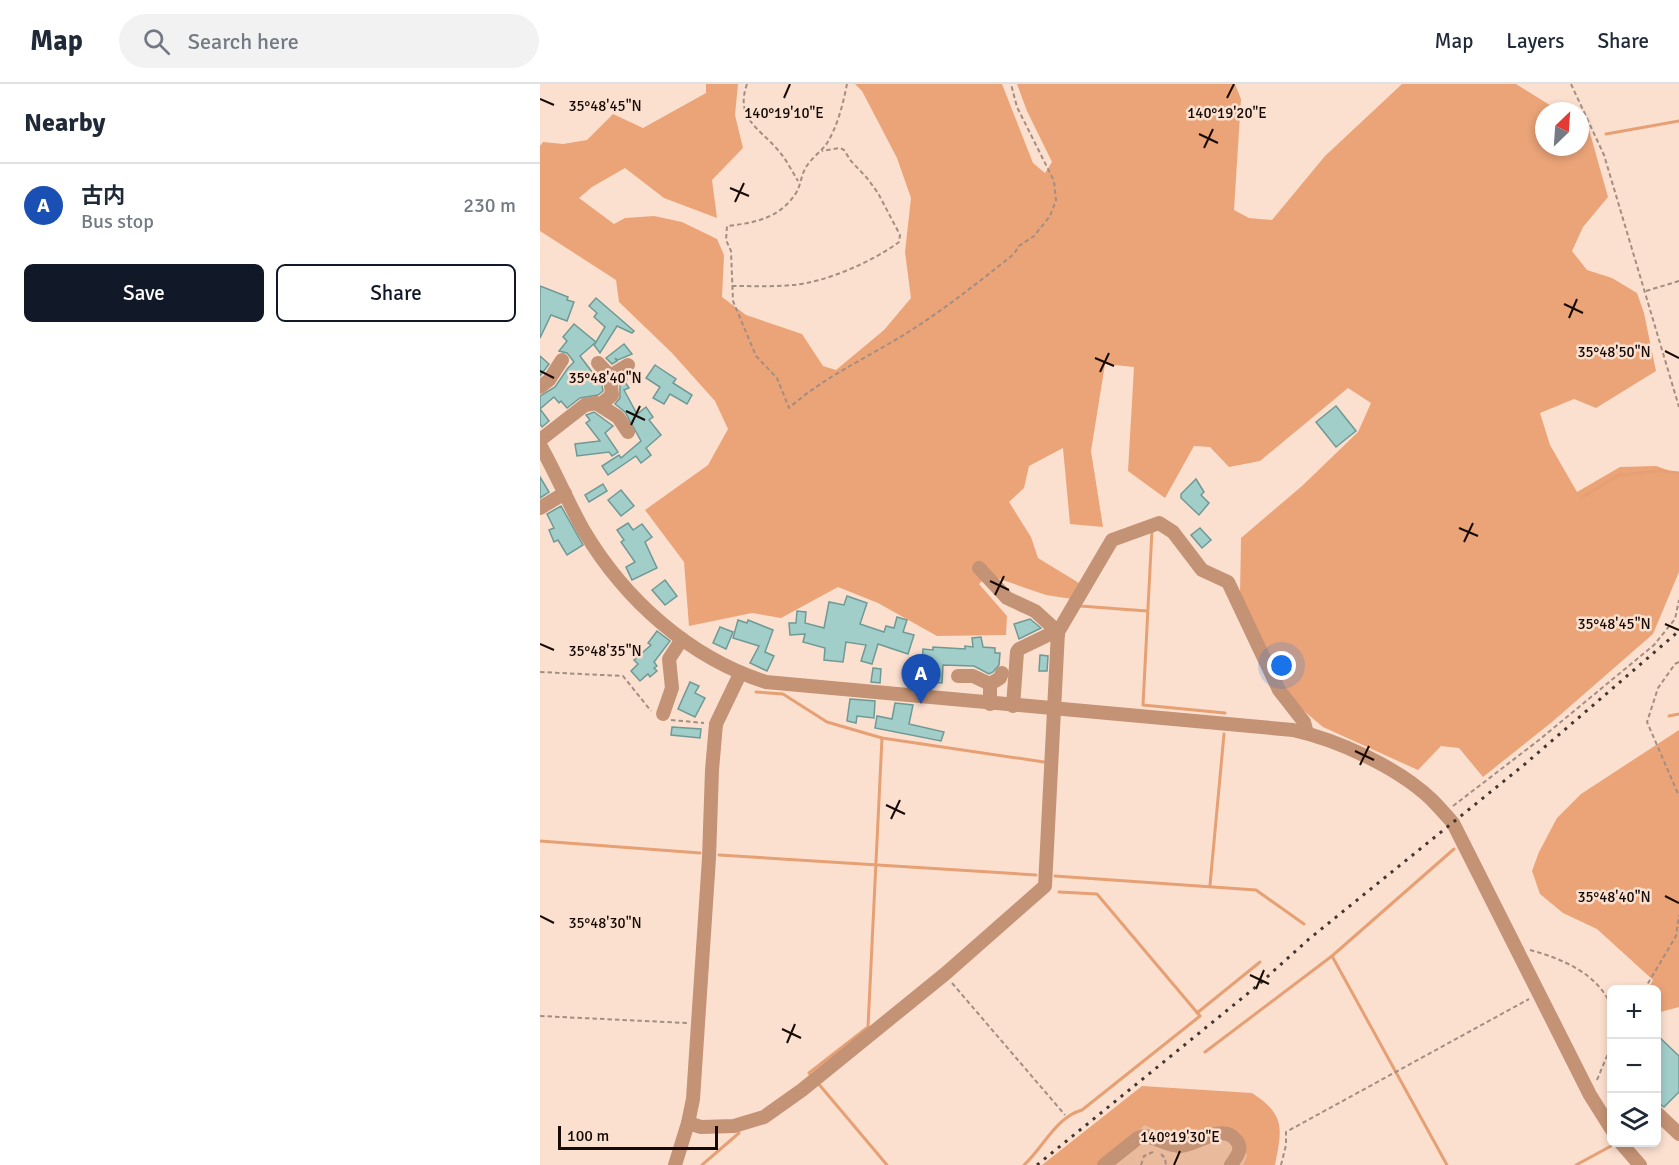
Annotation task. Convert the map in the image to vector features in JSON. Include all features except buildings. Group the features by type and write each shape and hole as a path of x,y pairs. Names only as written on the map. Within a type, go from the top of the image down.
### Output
{"street":[{"path":"540,387 549,380 562,360"},
{"path":"598,363 610,376 612,395 600,405"},
{"path":"610,376 628,365"},
{"path":"540,440 585,405 596,403 618,417 628,432"},
{"path":"540,445 584,530 622,585 656,619 682,639 708,657 740,674 766,682 1293,730 1345,747 1402,778 1430,798 1453,823 1590,1095 1607,1123"},
{"path":"540,508 565,493"},
{"path":"688,1123 701,1127 734,1126 764,1117 802,1090 945,974 1045,886 1058,633 1112,540 1159,523 1173,532 1202,570 1228,582 1279,690 1304,722 1307,733"},
{"path":"979,567 1007,598 1035,611 1058,633"},
{"path":"1013,706 1019,649 1048,635 1058,633"},
{"path":"663,714 672,688 669,659 682,639"},
{"path":"675,1165 693,1099 716,724 740,674"},
{"path":"990,684 1002,674"},
{"path":"958,676 973,676 990,684"},
{"path":"990,684 990,704"},
{"path":"1661,1118 1679,1134"},
{"path":"1104,1165 1138,1138 1144,1136 1182,1146 1215,1134 1234,1138 1240,1146 1238,1155 1231,1165"},
{"path":"1628,1147 1640,1165"}],"path":[{"path":"747,84 742,95 743,107 749,120 780,153 799,182"},
{"path":"847,84 833,130 826,144 806,167 798,190 788,204 773,215 758,221 727,226 726,240 730,251 733,301 756,356 777,378 789,408 810,390 910,331 965,293 1014,254 1019,246 1034,236 1050,216 1056,200 1054,181 1017,107 1011,84"},
{"path":"1571,84 1604,155 1679,407"},
{"path":"732,286 792,286 814,282 846,270 899,242 900,235 878,193 844,150 829,148 820,152"},
{"path":"1646,291 1679,281"},
{"path":"1444,813 1539,740 1654,645 1675,619 1679,600"},
{"path":"1679,662 1675,664 1658,688 1647,722 1679,796"},
{"path":"540,672 623,676"},
{"path":"1647,985 1676,936 1679,915"},
{"path":"1516,947 1550,956 1589,975 1607,998"},
{"path":"945,974 1065,1115"},
{"path":"1281,1165 1286,1146 1286,1132 1540,994"},
{"path":"540,1016 697,1023"},
{"path":"1590,1095 1607,1054"},
{"path":"1142,1165 1144,1156 1154,1152 1162,1155 1166,1165"}],"shaded area":[{"path":"706,84 738,84 735,115 743,148 712,180 717,218 664,198 625,168 592,187 579,198 614,224 625,218 654,216 682,222 717,239 724,255 722,297 746,315 802,334 823,366 836,370 884,330 911,298 905,252 911,198 897,158 862,91 855,84 1002,84 1033,163 1045,173 1052,162 1027,111 1017,84 1235,84 1241,99 1234,210 1249,218 1272,220 1325,156 1402,84 1516,84 1545,102 1535,102 1535,156 1589,156 1589,130 1608,197 1583,227 1572,251 1587,270 1612,278 1637,293 1644,313 1656,371 1596,408 1574,399 1540,413 1550,445 1577,492 1620,467 1656,466 1679,474 1679,572 1653,634 1552,722 1483,777 1459,748 1441,746 1418,770 1323,727 1292,701 1240,594 1241,538 1302,486 1358,432 1371,403 1348,388 1260,461 1229,467 1210,447 1194,446 1165,498 1128,471 1134,367 1105,364 1091,451 1103,527 1070,524 1063,448 1029,466 1024,488 1009,502 1031,537 1038,558 1079,583 1072,599 1046,595 988,575 979,584 1007,616 1006,635 937,636 878,603 838,587 781,618 752,613 689,626 684,562 645,510 708,465 728,429 715,401 672,353 619,302 616,280 540,231 540,146 543,142 563,144 587,140 613,114 643,128 706,93"},
{"path":"1679,730 1679,1007 1661,1012 1661,985 1650,985 1653,980 1597,929 1563,913 1540,894 1532,871 1539,852 1557,818 1581,794"},
{"path":"1142,1086 1252,1093 1271,1108 1279,1124 1275,1165 1243,1165 1247,1157 1245,1145 1220,1137 1176,1139 1145,1125 1098,1165 1042,1165"},
{"path":"1145,1119 1239,1124 1258,1165 1079,1165"}],"waterway":[{"path":"1606,134 1679,121"},
{"path":"1581,498 1619,475 1660,471 1679,473"},
{"path":"1152,530 1143,705 1225,713"},
{"path":"1080,606 1147,611"},
{"path":"756,692 783,694 827,722 882,738 1044,762"},
{"path":"1669,716 1679,714"},
{"path":"1210,885 1224,734"},
{"path":"813,1077 809,1073 868,1027 882,738"},
{"path":"540,841 700,853"},
{"path":"1205,1052 1332,956 1454,849"},
{"path":"719,855 1036,875"},
{"path":"1055,876 1256,890 1304,924"},
{"path":"1024,1165 1065,1119 1082,1110 1200,1016 1097,894 1059,892"},
{"path":"1332,956 1447,1165"},
{"path":"1197,1013 1260,962"},
{"path":"817,1082 887,1165"},
{"path":"702,1165 739,1133"},
{"path":"1576,1165 1609,1147"}],"railway":[{"path":"1037,1165 1257,986 1309,939 1525,764 1679,631"}],"place":[{"name":"古内","path":"921,704"}]}
